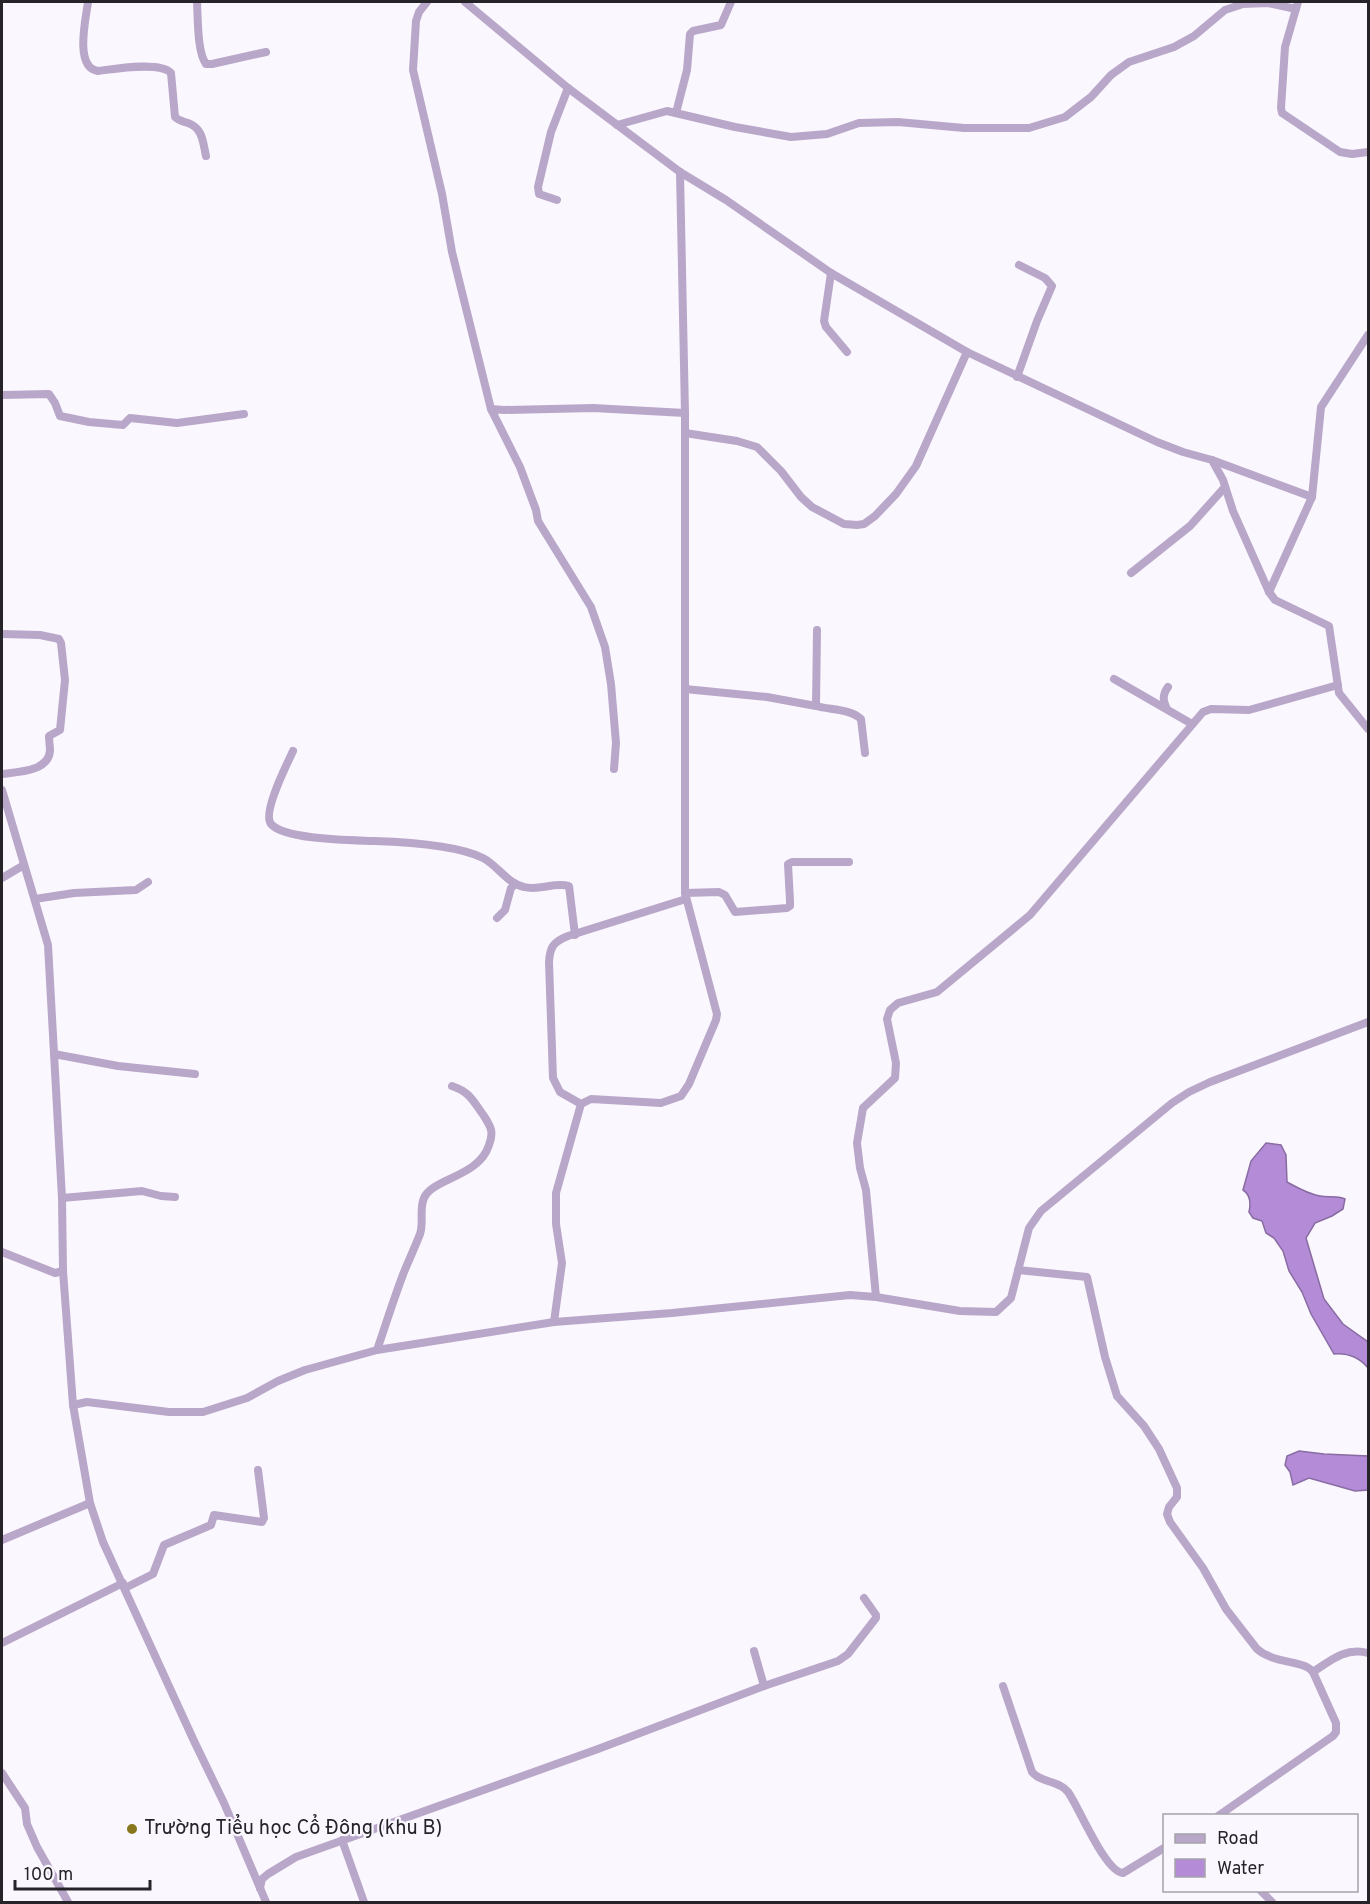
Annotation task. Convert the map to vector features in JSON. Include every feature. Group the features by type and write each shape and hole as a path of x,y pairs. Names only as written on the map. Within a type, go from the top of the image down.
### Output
{"street":[{"path":"88,2 83,37 88,66 98,71 154,67 168,70 172,78 175,117 198,130 206,156"},
{"path":"197,2 201,42 206,63 212,64 266,52"},
{"path":"427,2 419,12 416,21 413,70 442,194 459,285 491,409 520,467 536,510 537,521 591,607 605,647 616,743 614,770"},
{"path":"465,2 568,88 680,172 726,200 831,273 967,352 1157,442 1312,496"},
{"path":"676,112 687,70 690,34 693,31 721,25 731,2"},
{"path":"617,125 667,111 791,137 827,134 859,123 898,122 964,128 1029,128 1065,117 1091,97 1111,75 1129,62 1174,47 1194,36 1225,10 1243,4 1268,3 1297,5 1285,47 1282,113 1340,152 1352,154 1368,152"},
{"path":"557,200 539,194 538,187 551,132 568,88"},
{"path":"554,1322 562,1263 556,1224 556,1193 581,1104 591,1098 661,1103 681,1096 689,1084 715,1024 717,1014 685,896 685,413 680,172"},
{"path":"1017,377 1052,286 1045,278 1019,265"},
{"path":"831,273 824,321 826,327 847,352"},
{"path":"1269,592 1312,496 1322,408 1368,336"},
{"path":"685,434 737,441 757,447 782,471 806,503 844,524 864,524 896,494 916,466 967,352"},
{"path":"2,395 48,394 55,403 60,416 123,425 130,418 177,423 244,414"},
{"path":"491,409 593,408 685,413"},
{"path":"1212,460 1269,592 1275,600 1329,626 1339,693 1368,729"},
{"path":"1131,573 1190,526 1225,487"},
{"path":"816,706 817,630"},
{"path":"2,634 40,634 59,639 65,680 60,730 49,736 50,751 47,758 29,771 2,774"},
{"path":"1114,679 1192,724"},
{"path":"876,1297 866,1190 857,1143 863,1108 895,1078 896,1063 887,1019 890,1010 898,1003 937,992 1030,915 1206,710 1226,708 1249,710 1338,685"},
{"path":"1167,709 1163,701 1164,692 1168,687"},
{"path":"685,688 767,697 834,711 848,711 861,719 865,753"},
{"path":"293,751 280,778 269,814 271,823 279,829 295,835 325,839 387,842 466,852 486,859 516,884 523,887 569,886 575,935"},
{"path":"2,790 48,945 62,1198 63,1271 73,1405 90,1503 103,1542 224,1803 266,1902"},
{"path":"581,1104 560,1092 552,1071 549,952 554,943 685,896 719,892 725,895 735,912 787,908 790,906 788,864 792,862 849,862"},
{"path":"2,878 24,865"},
{"path":"35,899 74,893 136,891 148,882"},
{"path":"497,918 504,911 511,888 516,884"},
{"path":"73,1405 87,1402 169,1412 203,1412 247,1398 278,1381 305,1370 377,1350 554,1322 850,1295 960,1311 996,1312 1011,1298 1029,1228 1041,1210 1181,1096 1210,1082 1368,1022"},
{"path":"54,1054 118,1066 195,1074"},
{"path":"377,1350 422,1228 424,1197 474,1166 485,1156 492,1138 491,1127 468,1093 452,1086"},
{"path":"62,1198 142,1191 175,1197"},
{"path":"2,1252 27,1264 55,1272 63,1271"},
{"path":"1018,1270 1087,1277 1105,1357 1118,1396 1144,1426 1159,1449 1177,1488 1177,1497 1169,1507 1167,1514 1173,1527 1203,1568 1226,1609 1257,1649 1278,1661 1310,1668 1332,1713 1336,1732 1320,1747 1220,1814"},
{"path":"2,1643 153,1574 164,1545 211,1525 214,1515 262,1522 264,1518 258,1470"},
{"path":"2,1540 90,1503"},
{"path":"260,1889 262,1879 296,1857 838,1661 848,1654 876,1618 864,1598"},
{"path":"754,1651 764,1686"},
{"path":"1313,1672 1342,1653 1360,1651 1368,1653"},
{"path":"1003,1686 1032,1772 1038,1778 1059,1785 1068,1793 1090,1834 1115,1870 1123,1873 1163,1849"},
{"path":"2,1773 25,1808 27,1824 37,1847 68,1902"},
{"path":"342,1840 364,1902"}],"water":[{"path":"1266,1143 1281,1145 1286,1155 1287,1182 1316,1195 1345,1199 1343,1209 1315,1223 1306,1238 1324,1299 1343,1324 1368,1342 1368,1368 1353,1356 1334,1354 1289,1271 1283,1251 1274,1238 1266,1233 1262,1221 1253,1218 1249,1212 1250,1200 1248,1194 1243,1190 1251,1161"},
{"path":"1299,1451 1368,1456 1368,1490 1355,1491 1309,1478 1293,1485 1290,1472 1285,1465 1287,1456"}],"place":[{"name":"Trường Tiểu học Cổ Đông (khu B)","path":"132,1829"}]}
